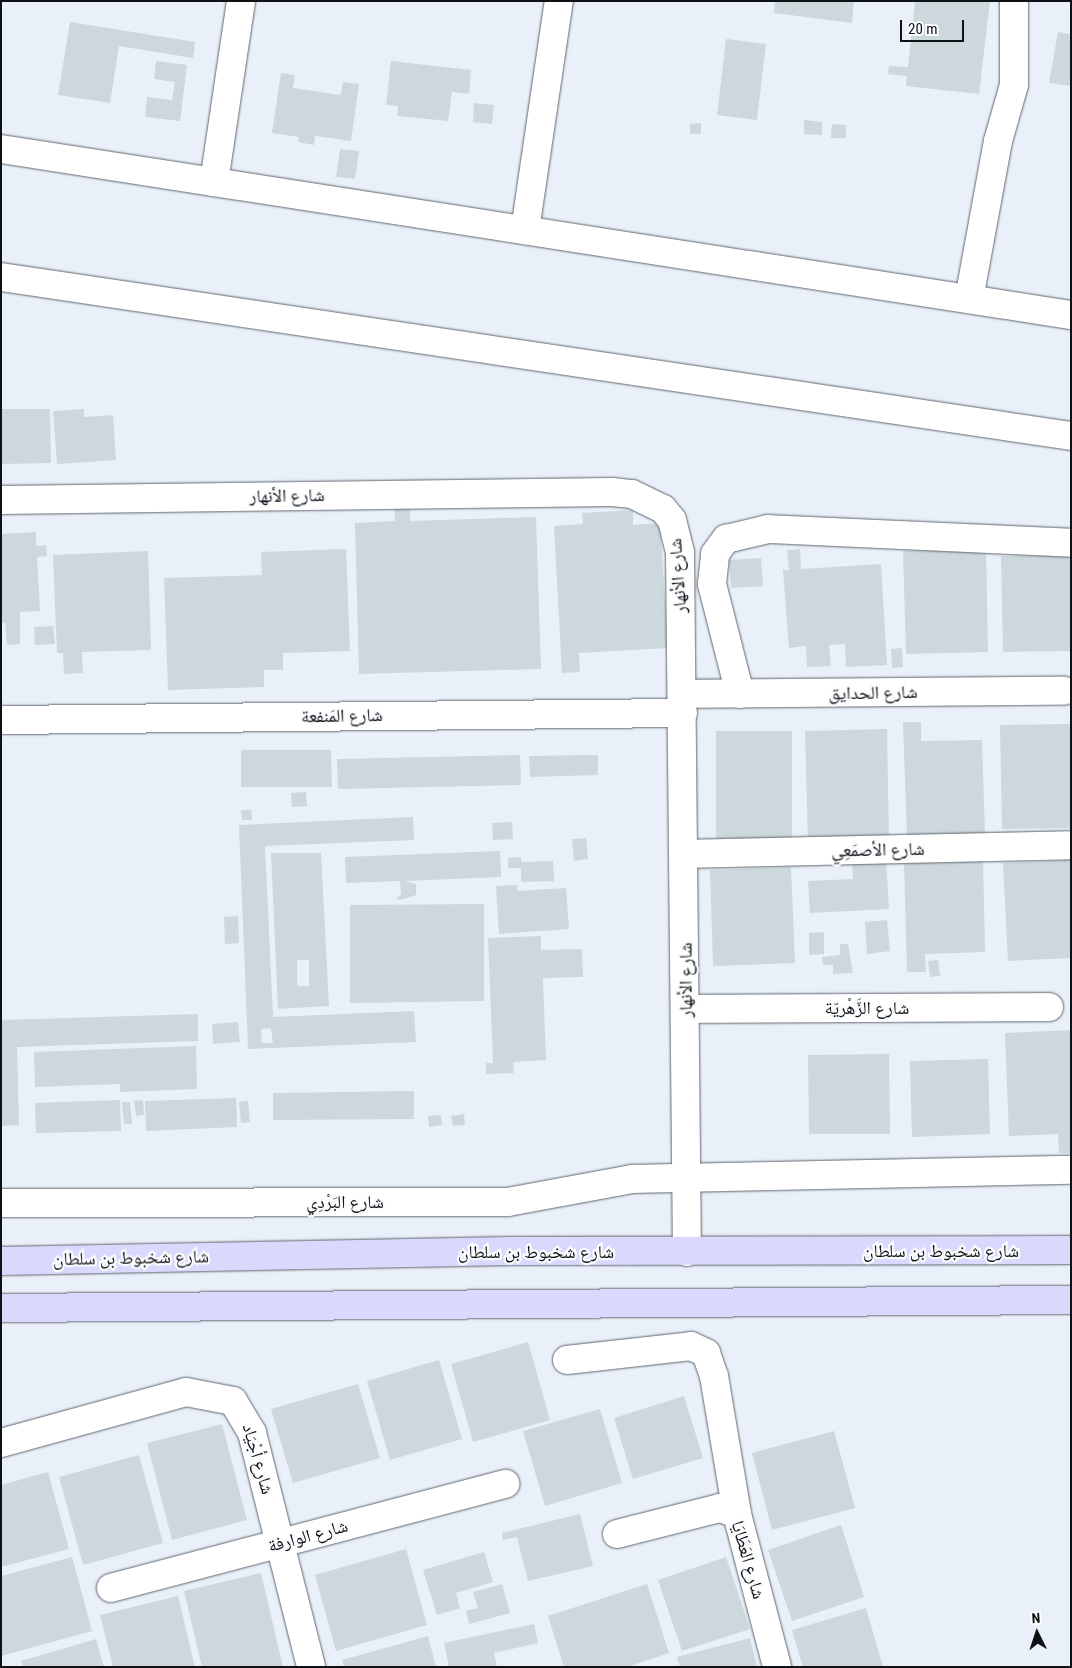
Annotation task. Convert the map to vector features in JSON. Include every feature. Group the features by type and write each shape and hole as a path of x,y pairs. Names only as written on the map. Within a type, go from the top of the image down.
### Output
{"main road":[{"name":"شارع شخبوط بن سلطان","path":"1,1261 687,1252 1071,1250"},
{"path":"1,1308 1071,1300"}],"street":[{"path":"214,182 241,1"},
{"path":"525,230 559,1"},
{"path":"969,299 998,141 1014,85 1014,1"},
{"path":"1,149 1071,315"},
{"path":"1,277 1071,436"},
{"name":"شارع الأنهار","path":"1,500 632,494 663,509 678,536 685,854 687,1252"},
{"path":"740,694 712,584 715,554 726,539 768,529 1071,543"},
{"name":"شارع الحدايق","path":"683,704 740,694 1064,691"},
{"name":"شارع المَنفعة","path":"1,720 683,704"},
{"name":"شارع الأصمَعِي","path":"685,854 1071,845"},
{"name":"شارع الزَّهْريّة","path":"686,1009 1049,1007"},
{"name":"شارع البَرْدِي","path":"1,1203 508,1202 632,1179 1071,1170"},
{"path":"567,1360 691,1346 706,1353 714,1376 738,1514"},
{"name":"شارع أجْيَاد","path":"1,1443 186,1392 219,1395 233,1401 249,1426 281,1543 311,1667"},
{"name":"شارع الوارفة","path":"111,1588 506,1484"},
{"name":"شارع العَطَايَا","path":"617,1534 720,1508 738,1514 777,1667"}],"building":[{"path":"775,1 854,1 852,23 774,13"},
{"path":"915,1 990,1 979,94 906,86 907,76 888,74 889,66 908,67"},
{"path":"70,22 195,42 193,58 119,46 110,103 58,95"},
{"path":"1058,32 1071,34 1071,86 1049,83"},
{"path":"726,39 766,44 757,120 717,115"},
{"path":"156,61 187,65 180,121 145,117 147,97 172,100 175,82 154,79"},
{"path":"391,61 471,70 469,94 452,92 448,121 397,116 398,106 386,105"},
{"path":"281,73 295,75 293,88 341,95 343,82 359,84 351,141 315,136 314,145 298,142 299,137 272,133"},
{"path":"474,103 494,105 492,124 473,122"},
{"path":"804,120 822,122 822,135 804,134"},
{"path":"701,123 701,134 690,134 690,124"},
{"path":"832,124 846,125 846,138 831,138"},
{"path":"340,149 359,151 355,179 336,177"},
{"path":"1,409 50,409 51,463 1,464"},
{"path":"84,409 84,417 113,415 116,460 57,464 53,411"},
{"path":"394,503 410,503 410,521 536,517 541,669 359,674 355,523 395,521"},
{"path":"633,510 633,525 660,523 668,648 579,653 580,672 562,673 554,526 583,524 582,513"},
{"path":"36,532 36,546 46,545 47,556 37,557 40,611 20,612 20,644 7,645 5,623 1,623 1,534"},
{"path":"346,549 350,651 283,653 283,670 264,670 264,687 168,690 164,578 262,575 261,552"},
{"path":"800,549 801,569 881,564 887,665 846,667 845,644 829,645 831,666 807,667 806,646 789,648 783,570 789,570 787,550"},
{"path":"986,549 988,652 906,654 903,551"},
{"path":"148,551 151,650 82,652 83,673 64,674 63,653 57,653 53,555"},
{"path":"1071,555 1071,651 1003,652 1001,556"},
{"path":"761,558 763,586 731,588 729,560"},
{"path":"53,626 55,644 35,645 34,627"},
{"path":"902,648 903,667 892,668 891,649"},
{"path":"903,722 921,722 921,741 982,740 985,834 907,837"},
{"path":"1071,724 1071,828 1002,829 1000,725"},
{"path":"887,729 889,842 808,844 805,731"},
{"path":"716,731 792,731 792,845 716,845"},
{"path":"241,750 331,750 332,787 241,787"},
{"path":"520,755 521,785 338,789 337,759"},
{"path":"598,755 598,775 530,777 529,756"},
{"path":"306,792 307,806 292,807 291,793"},
{"path":"241,810 251,810 252,820 242,820"},
{"path":"413,817 414,840 265,846 273,1017 414,1011 416,1042 248,1049 239,825","holes":["271,1028 273,1043 262,1043 261,1029"]},
{"path":"512,822 513,839 493,840 492,823"},
{"path":"586,838 588,859 574,861 572,839"},
{"path":"500,851 501,877 404,881 416,884 416,895 404,899 396,900 401,894 400,881 346,883 345,857"},
{"path":"271,853 321,853 329,1006 278,1009","holes":["297,960 309,960 309,986 297,986"]},
{"path":"521,857 521,862 553,861 554,881 521,882 521,868 508,868 508,858"},
{"path":"886,859 889,909 810,913 808,881 853,879 852,861"},
{"path":"983,860 985,952 925,954 926,972 907,972 904,862"},
{"path":"1071,860 1071,958 1008,961 1003,863"},
{"path":"791,867 795,963 713,966 710,870"},
{"path":"517,885 517,891 566,888 569,929 499,934 496,886"},
{"path":"484,904 484,1001 350,1003 350,905"},
{"path":"238,916 239,943 225,944 224,917"},
{"path":"887,920 890,951 867,954 865,922"},
{"path":"824,932 824,954 809,955 809,933"},
{"path":"541,936 541,950 582,949 583,977 543,978 546,1060 513,1062 514,1073 486,1074 486,1063 493,1063 488,938"},
{"path":"840,944 848,944 853,973 833,974 833,965 823,965 822,957 840,955"},
{"path":"938,960 940,976 930,977 928,961"},
{"path":"198,1014 198,1041 17,1047 19,1125 1,1126 1,1020"},
{"path":"238,1022 240,1042 213,1044 212,1024"},
{"path":"1071,1030 1071,1153 1059,1153 1058,1134 1009,1136 1005,1033"},
{"path":"196,1046 197,1089 120,1092 120,1084 35,1087 34,1052"},
{"path":"889,1054 890,1134 809,1134 808,1055"},
{"path":"988,1059 990,1134 912,1137 910,1061"},
{"path":"414,1091 414,1119 273,1120 273,1093"},
{"path":"236,1098 237,1127 146,1131 145,1101"},
{"path":"120,1100 121,1131 36,1133 35,1103"},
{"path":"143,1100 144,1115 136,1116 134,1101"},
{"path":"248,1101 250,1122 241,1123 239,1102"},
{"path":"122,1102 130,1102 132,1124 124,1124"},
{"path":"464,1114 465,1125 453,1126 451,1116"},
{"path":"441,1115 442,1125 429,1127 428,1116"},
{"path":"528,1342 550,1420 473,1442 451,1364"},
{"path":"439,1360 462,1439 390,1460 367,1381"},
{"path":"358,1384 380,1458 293,1483 271,1409"},
{"path":"684,1396 703,1458 633,1479 614,1418"},
{"path":"600,1409 622,1483 545,1506 523,1431"},
{"path":"222,1424 247,1520 172,1540 147,1443"},
{"path":"834,1431 855,1508 772,1530 752,1453"},
{"path":"139,1455 163,1543 83,1565 59,1477"},
{"path":"48,1472 69,1549 1,1567 1,1485"},
{"path":"580,1514 593,1566 528,1581 517,1537 503,1540 502,1533"},
{"path":"841,1525 864,1597 792,1621 768,1550"},
{"path":"406,1549 427,1625 336,1651 315,1575"},
{"path":"484,1552 493,1582 456,1593 460,1608 437,1615 423,1570"},
{"path":"72,1557 92,1631 1,1656 1,1576"},
{"path":"726,1557 750,1629 682,1651 658,1580"},
{"path":"261,1573 283,1667 202,1667 184,1591"},
{"path":"502,1584 510,1613 469,1624 466,1611 478,1608 473,1592"},
{"path":"647,1584 669,1653 627,1667 564,1667 548,1616"},
{"path":"178,1596 195,1667 113,1667 100,1615"},
{"path":"866,1608 883,1667 803,1667 792,1630"},
{"path":"534,1624 538,1643 494,1653 497,1667 449,1667 444,1643"},
{"path":"428,1636 436,1667 344,1667 342,1660"},
{"path":"750,1638 757,1667 680,1667 677,1657"},
{"path":"96,1639 104,1667 23,1667 21,1661"}]}
